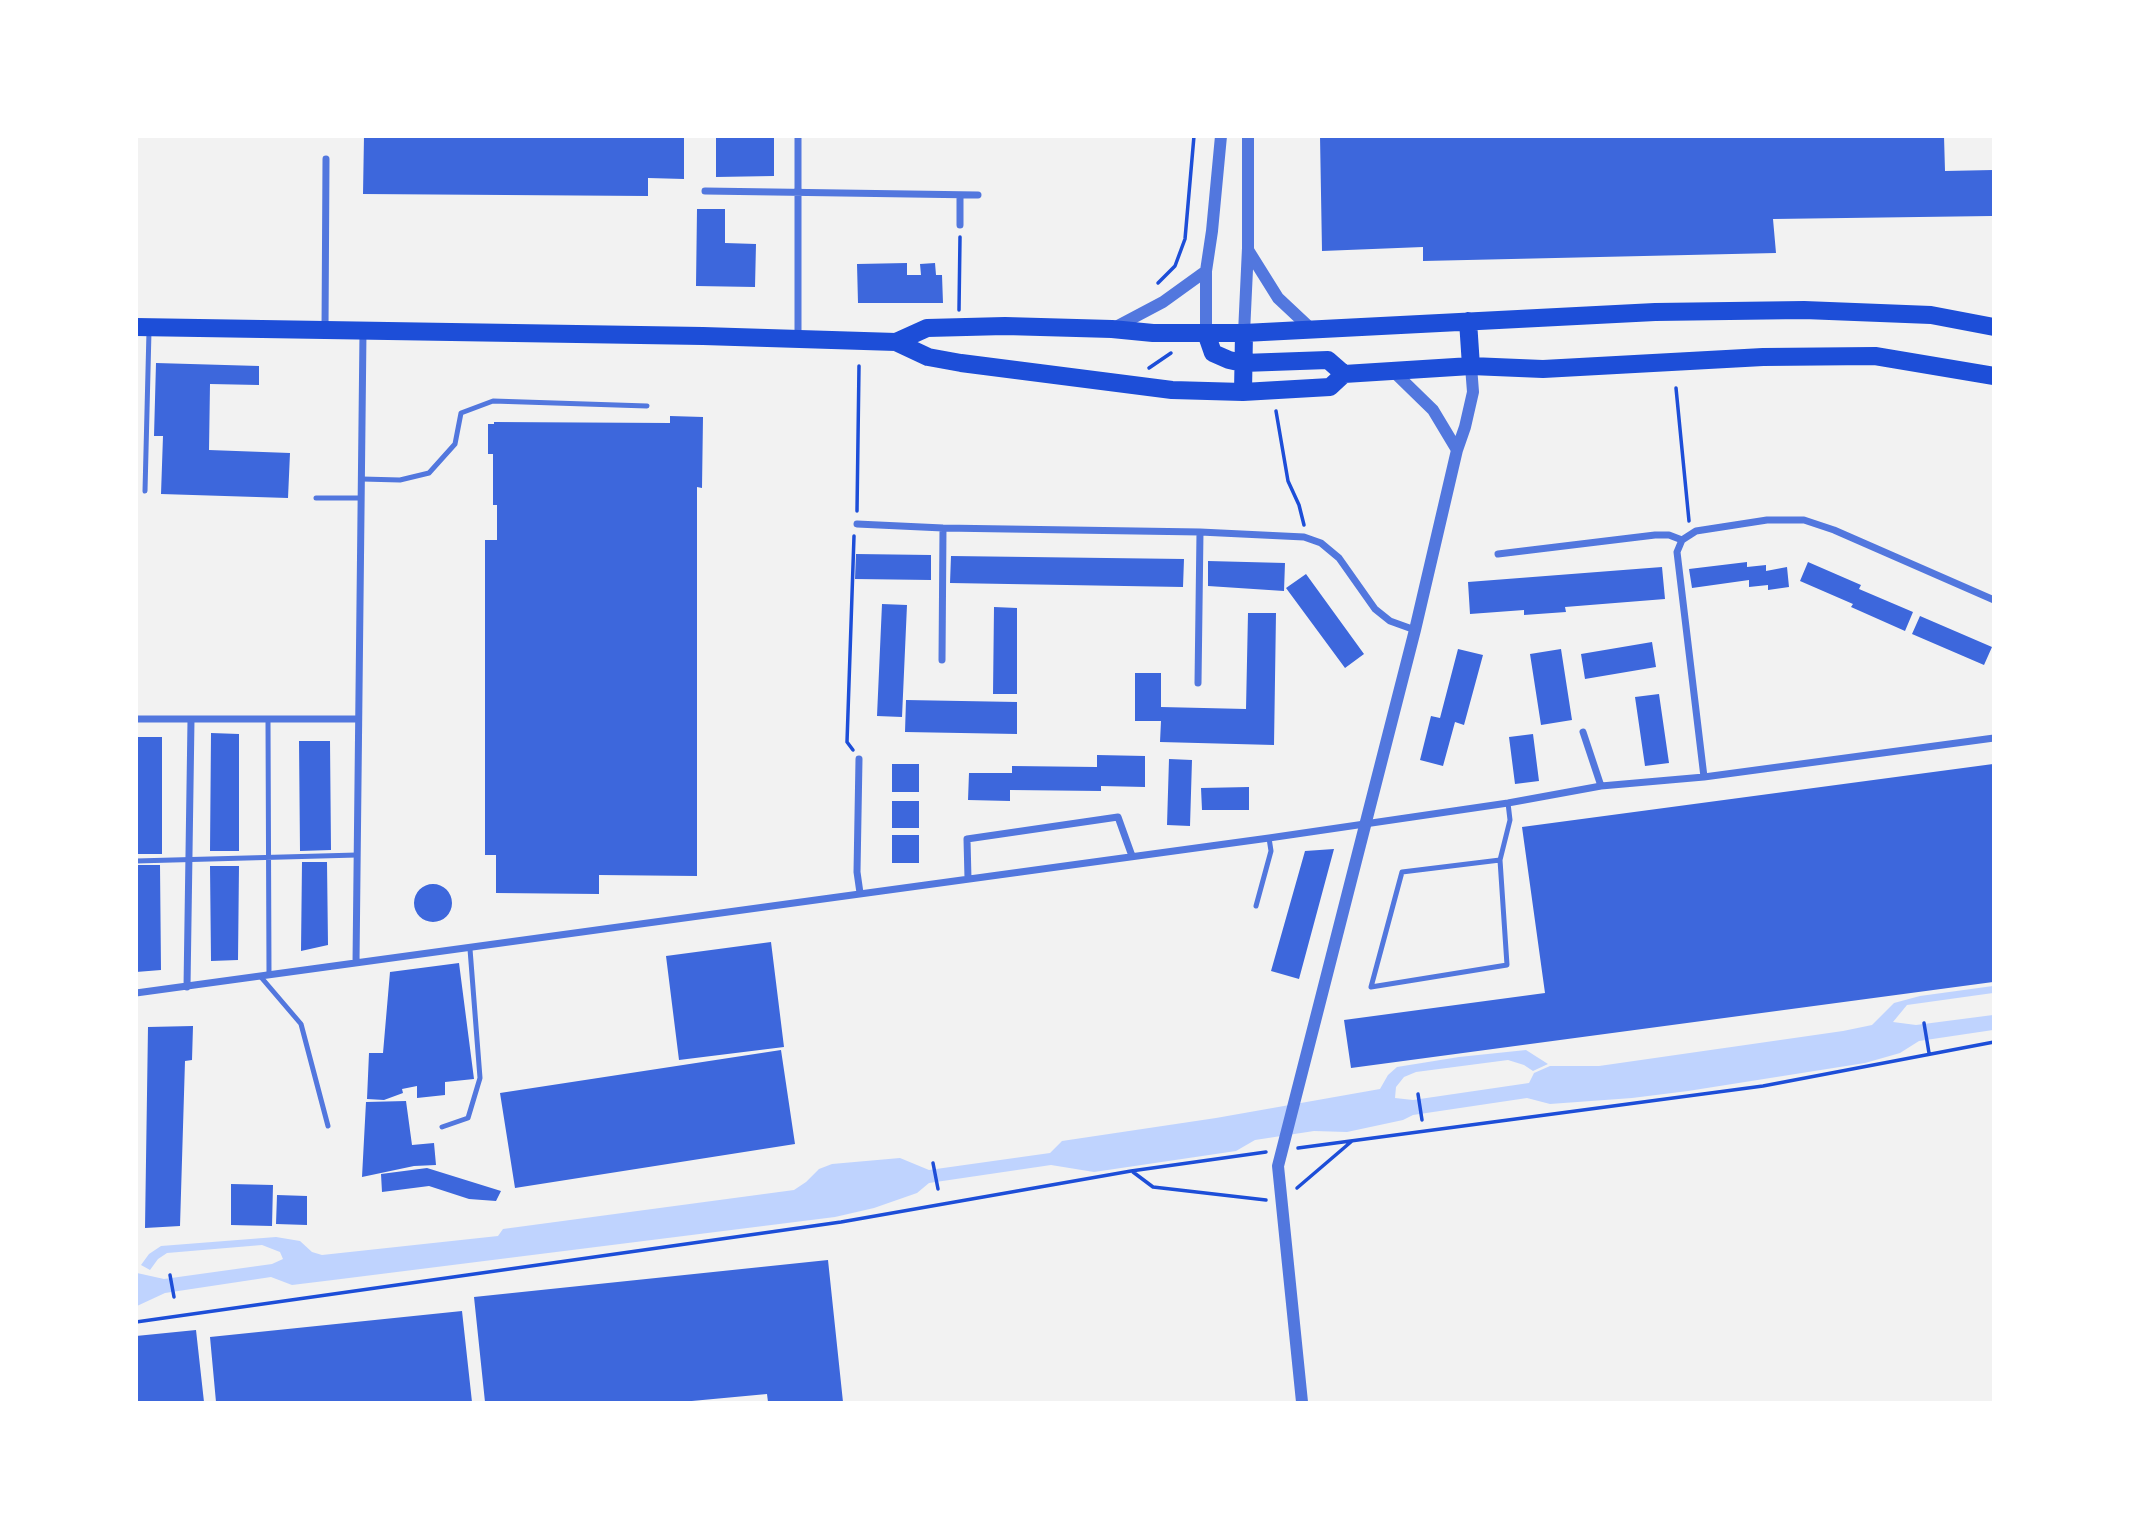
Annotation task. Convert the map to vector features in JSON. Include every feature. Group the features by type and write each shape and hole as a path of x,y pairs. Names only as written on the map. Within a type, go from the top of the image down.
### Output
{"highway":[{"path":"896,342 927,328 1005,326 1112,328 1153,333 1244,333 1655,312 1804,310 1931,316 1993,327"},
{"path":"1468,321 1471,366"},
{"path":"143,328 798,338 896,342 928,357 961,363 1172,390 1243,392 1330,387 1344,374 1471,366 1543,369 1763,357 1875,356 1993,376"},
{"path":"1206,333 1213,353 1229,360 1243,363 1328,360 1344,374"},
{"path":"1243,392 1244,333"}],"street":[{"path":"798,136 798,338"},
{"path":"1206,333 1206,271 1221,136"},
{"path":"1244,333 1248,248 1248,136"},
{"path":"325,330 326,159"},
{"path":"705,191 978,195"},
{"path":"960,195 960,225"},
{"path":"1248,248 1265,281 1278,298 1310,328"},
{"path":"1112,328 1155,307 1206,271"},
{"path":"356,964 363,331"},
{"path":"1302,1402 1278,1166 1367,824 1457,450 1465,427 1473,392 1471,366"},
{"path":"1393,371 1433,410 1457,450"},
{"path":"1704,777 1677,552 1686,538 1696,531 1754,522 1804,520 1834,530 1993,600"},
{"path":"857,524 1304,537 1321,543 1339,558 1376,609 1390,621 1415,630"},
{"path":"942,660 943,528"},
{"path":"1198,683 1200,532"},
{"path":"1498,554 1655,535 1686,538"},
{"path":"136,719 358,719"},
{"path":"187,987 191,720"},
{"path":"1583,732 1601,786"},
{"path":"136,993 1269,838 1508,803 1601,786 1704,777 1993,738"},
{"path":"859,759 857,872 860,893"},
{"path":"968,878 967,839 1118,817 1132,856"}],"lane":[{"path":"143,328 145,491"},
{"path":"362,480 400,480 429,473 455,444 461,413 493,401 647,406"},
{"path":"316,498 361,498"},
{"path":"268,720 269,974"},
{"path":"1500,860 1402,872 1371,987 1507,965 1500,860 1510,820 1508,803"},
{"path":"1256,906 1271,851 1269,838"},
{"path":"136,860 357,855"},
{"path":"442,1127 468,1118 480,1078 470,949"},
{"path":"260,976 301,1024 328,1126"}],"path":[{"path":"1158,283 1175,266 1185,239 1194,136"},
{"path":"959,310 960,225"},
{"path":"1141,373 1177,349"},
{"path":"859,366 857,524 852,540 847,742 859,759"},
{"path":"1676,388 1686,538"},
{"path":"1276,411 1288,481 1299,505 1304,537"},
{"path":"1924,1023 1929,1053"},
{"path":"1288,1149 1763,1086 1993,1042"},
{"path":"1418,1094 1422,1120"},
{"path":"1131,1171 1153,1187 1281,1202 1353,1140"},
{"path":"136,1322 841,1222 1131,1171 1275,1151"},
{"path":"933,1163 938,1189"},
{"path":"170,1275 174,1297"}],"water":[{"path":"1993,986 1993,993 1907,1005 1893,1022 1916,1025 1993,1015 1993,1030 1919,1041 1900,1053 1865,1063 1632,1098 1550,1104 1527,1098 1413,1115 1403,1120 1347,1132 1314,1131 1255,1140 1236,1151 1094,1172 1051,1165 929,1183 917,1193 874,1208 835,1217 292,1285 271,1277 165,1293 137,1306 137,1273 164,1279 272,1264 283,1259 280,1252 262,1245 167,1253 158,1259 150,1270 141,1265 149,1254 161,1246 276,1237 300,1241 312,1252 322,1255 498,1236 503,1229 794,1190 819,1169 832,1164 900,1158 929,1170 1050,1153 1062,1141 1216,1118 1380,1089 1388,1075 1397,1067 1459,1057 1526,1050 1548,1064 1533,1071 1508,1060 1416,1072 1404,1077 1396,1087 1395,1098 1413,1100 1529,1083 1534,1073 1550,1066 1599,1066 1843,1031 1872,1025 1894,1003 1920,996"}],"building":[{"path":"364,136 684,136 684,179 648,178 648,196 363,194"},
{"path":"716,136 774,136 774,176 716,177"},
{"path":"1320,136 1944,136 1945,171 1993,170 1993,209 1992,216 1773,219 1776,253 1423,261 1423,247 1322,251"},
{"path":"697,209 725,209 725,243 756,244 755,287 696,286"},
{"path":"907,263 907,275 921,275 920,264 935,263 936,275 942,275 943,303 858,303 857,264"},
{"path":"156,363 259,366 259,385 210,384 209,450 290,453 288,498 161,494 163,436 154,436"},
{"path":"670,416 703,417 702,488 697,487 697,876 599,875 599,894 496,893 496,855 485,855 485,540 497,540 497,505 493,505 493,454 488,454 488,424 670,423"},
{"path":"856,554 931,555 931,580 855,579"},
{"path":"951,556 1184,559 1183,587 950,583"},
{"path":"1208,561 1285,563 1284,591 1208,586"},
{"path":"1747,562 1747,567 1766,565 1766,571 1787,567 1789,587 1768,590 1768,585 1749,587 1749,580 1692,588 1689,569"},
{"path":"1808,562 1861,585 1859,589 1913,612 1905,631 1800,581"},
{"path":"1662,567 1665,599 1565,607 1566,612 1524,615 1524,610 1470,614 1468,582"},
{"path":"1306,574 1364,654 1345,668 1286,588"},
{"path":"882,604 907,605 902,717 877,716"},
{"path":"994,607 1017,608 1017,694 993,694"},
{"path":"1248,613 1276,613 1274,745 1160,742 1161,721 1135,721 1135,673 1161,673 1161,707 1246,709"},
{"path":"1920,616 1992,647 1984,665 1912,634"},
{"path":"1652,642 1656,667 1585,679 1581,654"},
{"path":"1458,649 1483,655 1464,725 1455,722 1443,766 1420,760 1431,716 1440,718"},
{"path":"1561,649 1572,720 1541,725 1530,654"},
{"path":"1659,694 1669,763 1645,766 1635,697"},
{"path":"906,700 1017,702 1017,734 905,732"},
{"path":"211,733 239,734 239,851 210,851"},
{"path":"1533,734 1539,781 1515,784 1509,737"},
{"path":"136,737 162,737 162,854 136,854"},
{"path":"299,741 330,741 331,850 300,851"},
{"path":"1097,755 1145,756 1145,787 1101,786 1101,791 1010,790 1010,801 968,800 969,773 1012,773 1012,766 1097,767"},
{"path":"1169,759 1192,760 1190,826 1167,825"},
{"path":"892,764 919,764 919,792 892,792"},
{"path":"1993,764 1993,982 1351,1068 1344,1020 1545,993 1522,827"},
{"path":"1249,787 1249,810 1202,810 1201,788"},
{"path":"892,801 919,801 919,828 892,828"},
{"path":"892,835 919,835 919,863 892,863"},
{"path":"1334,849 1299,979 1271,971 1305,851"},
{"path":"302,862 327,862 328,945 301,951"},
{"path":"136,865 160,865 161,970 136,972"},
{"path":"210,866 239,866 238,960 211,961"},
{"path":"433,884 446,890 452,903 446,916 433,922 420,916 414,903 420,890"},
{"path":"771,942 784,1047 679,1060 666,956"},
{"path":"459,963 474,1079 445,1082 445,1095 417,1098 417,1086 402,1089 403,1093 384,1100 367,1099 369,1053 383,1053 390,972"},
{"path":"193,1026 192,1060 185,1061 180,1226 145,1228 148,1027"},
{"path":"781,1050 795,1144 515,1188 500,1093"},
{"path":"406,1101 412,1145 434,1143 436,1165 414,1166 362,1177 366,1102"},
{"path":"427,1168 501,1191 496,1201 469,1199 429,1186 382,1192 381,1174"},
{"path":"231,1184 273,1185 272,1226 231,1225"},
{"path":"277,1195 307,1196 307,1225 276,1224"},
{"path":"828,1260 843,1402 768,1402 767,1394 681,1402 485,1402 474,1297"},
{"path":"462,1311 472,1402 216,1402 210,1337"},
{"path":"196,1330 204,1402 136,1402 136,1336"}]}
